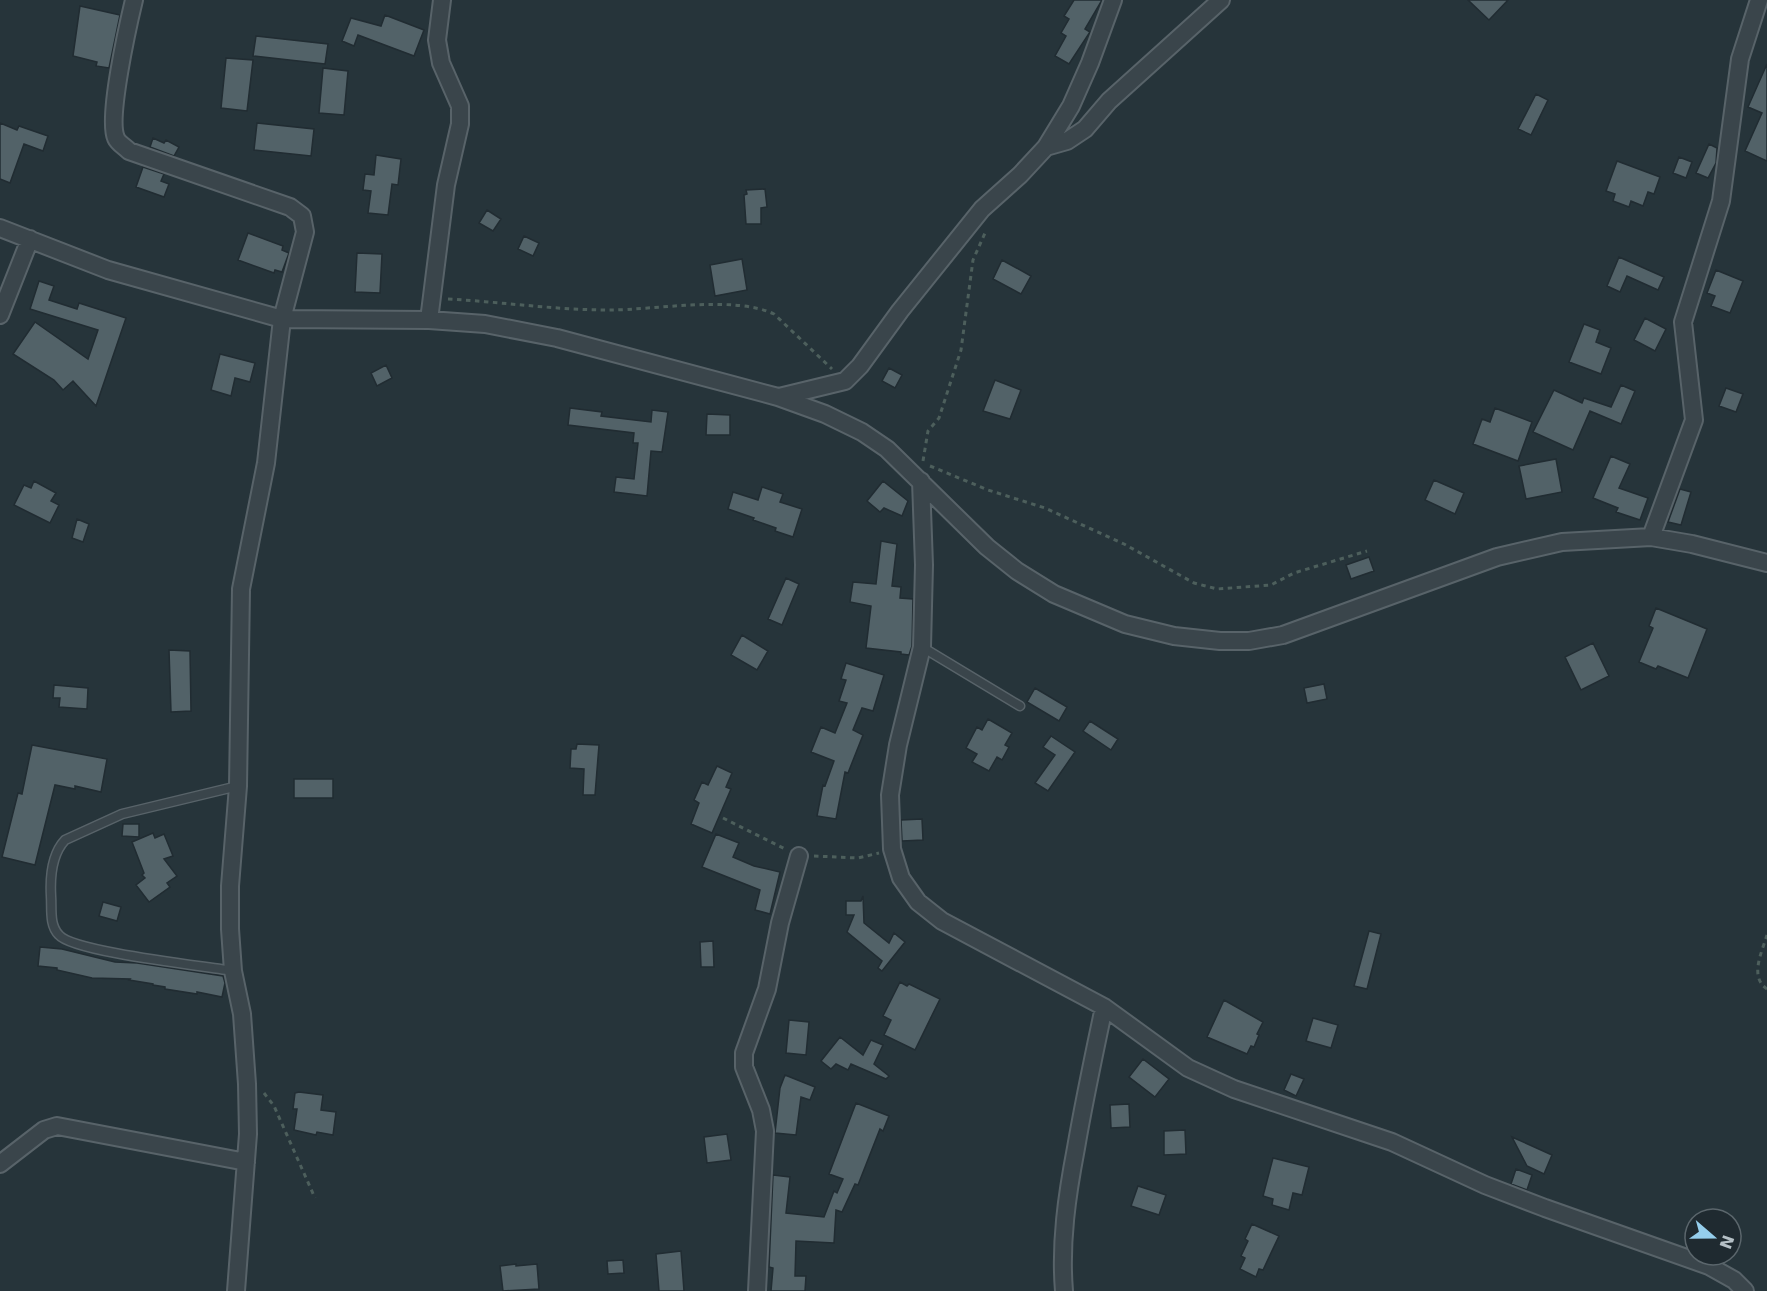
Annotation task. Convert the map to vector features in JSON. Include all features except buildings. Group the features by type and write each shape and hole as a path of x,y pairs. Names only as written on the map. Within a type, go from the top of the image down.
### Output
{"street":[{"path":"134,0 127,29 113,123 116,140 129,151 290,207 302,216 305,232 282,319 266,463 241,589 238,786 230,886 233,970 242,1014 248,1134 236,1291"},
{"path":"429,320 446,185 460,124 460,106 441,63 437,40 442,0"},
{"path":"778,398 845,381 860,366 900,310 982,209 1020,175 1046,147 1071,106 1090,63 1113,0"},
{"path":"1046,147 1067,141 1085,129 1109,101 1221,0"},
{"path":"1651,537 1694,420 1683,322 1721,201 1740,58 1759,0"},
{"path":"0,228 108,270 282,319 429,320 485,324 557,338 778,398 825,414 862,432 887,449 987,547 1017,572 1054,594 1125,624 1174,636 1220,641 1250,641 1283,635 1497,557 1562,542 1651,537 1767,562"},
{"path":"0,315 30,239"},
{"path":"921,480 924,565 922,647 898,745 890,795 892,849 902,878 918,902 942,921 1104,1007 1188,1068 1234,1089 1392,1142 1485,1185 1709,1266 1734,1281 1745,1291"},
{"path":"757,1291 765,1131 761,1110 744,1067 744,1053 767,989 780,923 799,856"},
{"path":"1064,1291 1062,1265 1067,1198 1104,1007"},
{"path":"0,1164 44,1130 57,1126 246,1162"}],"lane":[{"path":"922,647 1020,706"},
{"path":"233,970 95,950 60,938 53,928 50,881 58,847 65,840 122,814 238,786"}],"path":[{"path":"986,231 973,261 961,350 939,418 928,431 923,463 988,490 1045,508 1124,544 1194,583 1217,589 1271,585 1294,573 1367,551"},
{"path":"431,298 609,310 736,305 765,310 774,314 845,381"},
{"path":"1767,935 1757,975 1767,989"},
{"path":"247,1084 264,1092 274,1106 315,1198"}]}
